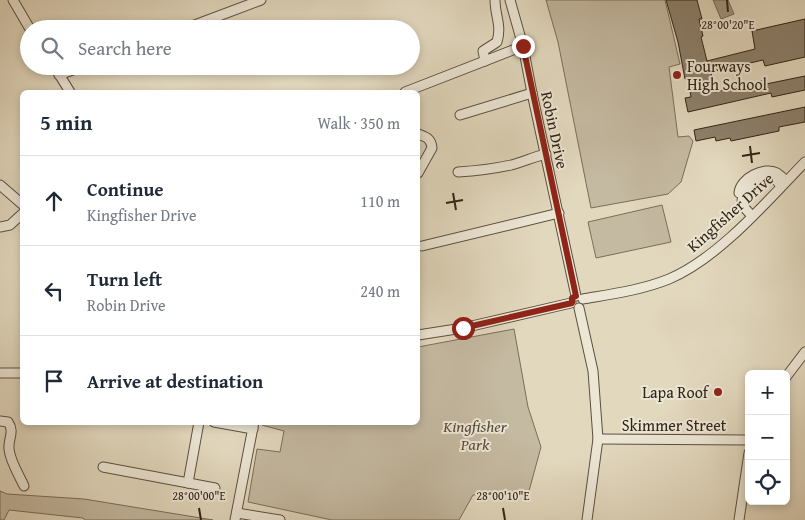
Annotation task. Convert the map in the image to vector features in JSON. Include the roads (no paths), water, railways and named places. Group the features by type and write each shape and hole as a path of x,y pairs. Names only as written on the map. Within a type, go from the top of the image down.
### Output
{"street":[{"path":"13,0 25,20"},
{"path":"208,20 262,0"},
{"path":"486,61 483,51 497,42 499,35 500,26 495,0"},
{"name":"Robin Drive","path":"510,0 523,46 593,371 598,439 587,520"},
{"path":"410,90 523,46"},
{"path":"59,75 69,90"},
{"path":"460,115 532,93"},
{"path":"420,135 429,138 432,148 420,169"},
{"path":"458,172 510,165 546,154"},
{"name":"Kingfisher Drive","path":"420,335 463,328 653,285 671,278 708,256 752,216 805,162"},
{"path":"752,216 742,205 739,198 740,189 749,178 763,172 777,172 784,184"},
{"path":"0,185 20,202"},
{"path":"422,246 558,212"},
{"path":"0,227 10,225 20,216"},
{"path":"790,371 805,352"},
{"path":"0,373 20,373"},
{"path":"0,421 8,422 11,427 9,451 24,486"},
{"path":"188,483 198,425"},
{"path":"253,426 236,516 280,520"},
{"name":"Skimmer Street","path":"598,439 745,440"},
{"path":"739,520 748,460"},
{"path":"103,467 215,488"}],"place":[{"name":"Fourways High School","path":"677,75"},
{"name":"Lapa Roof","path":"718,392"}],"park label":[{"name":"Kingfisher Park","path":"475,435"}]}
